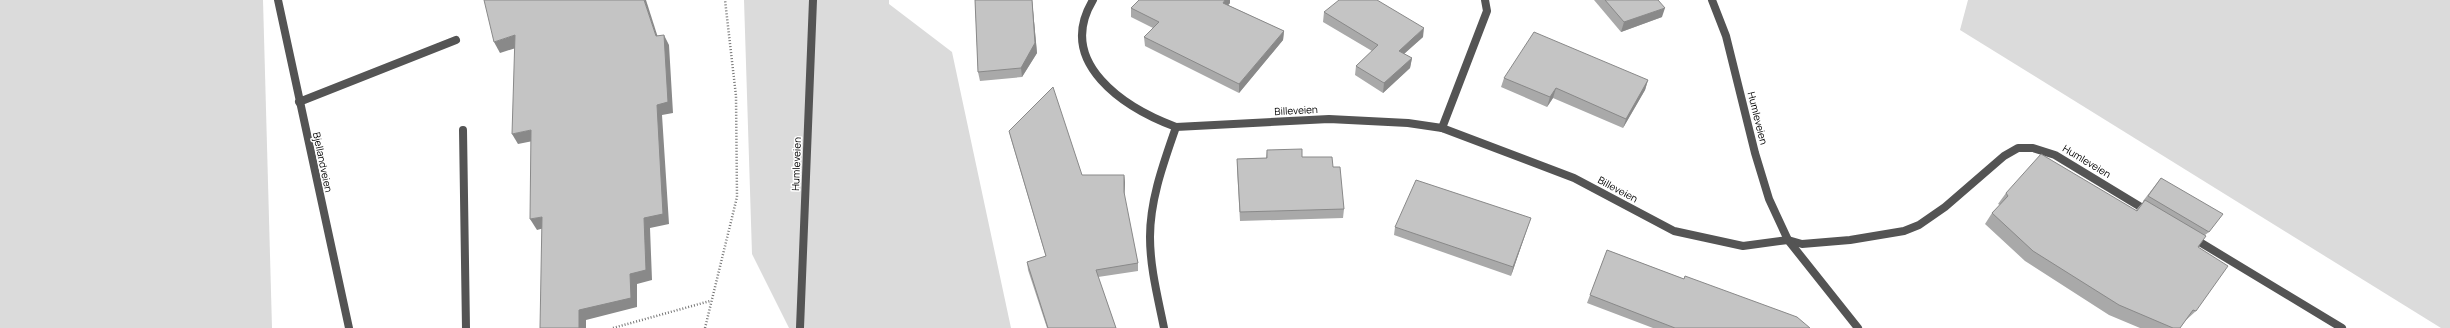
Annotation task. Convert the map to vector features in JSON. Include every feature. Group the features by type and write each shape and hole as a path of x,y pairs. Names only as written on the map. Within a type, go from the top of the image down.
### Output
{"street":[{"name":"Bjellandveien","path":"278,0 349,328"},
{"name":"Humleveien","path":"800,328 813,0"},
{"name":"Billeveien","path":"1093,0 1084,16 1082,35 1086,56 1097,77 1113,93 1155,120 1176,127 1329,119 1408,123 1442,128 1574,178 1674,231 1743,246 1788,240"},
{"path":"1442,128 1487,11 1485,0"},
{"name":"Humleveien","path":"1712,0 1726,36 1755,152 1767,192 1788,240 1858,328"},
{"path":"299,102 456,40"},
{"path":"1164,328 1152,270 1150,236 1158,178 1176,127"},
{"path":"463,130 466,328"},
{"name":"Humleveien","path":"1788,240 1802,244 1850,240 1904,231 1919,225 1945,207 2004,156 2018,148 2033,148 2055,155 2158,217"},
{"path":"2185,233 2342,328"}],"path":[{"path":"705,328 710,301 737,197 736,96 725,0"},
{"path":"613,328 710,301"}],"shaded area":[{"path":"0,0 263,0 272,328 0,328"},
{"path":"744,0 889,0 889,4 952,52 1011,328 789,328 752,254"},
{"path":"1968,0 2450,0 2450,328 2441,328 1960,30"}],"building":[{"path":"484,0 644,0 656,36 664,35 668,102 657,105 663,214 644,218 646,270 630,274 631,298 579,310 579,328 540,328 542,217 530,219 531,130 512,134 515,35 494,42"},
{"path":"975,0 1032,0 1035,43 1021,68 978,72"},
{"path":"1139,0 1225,0 1223,3 1284,31 1239,84 1144,37 1159,22 1131,8"},
{"path":"1339,0 1377,0 1424,28 1399,51 1412,58 1384,83 1356,66 1378,45 1324,12"},
{"path":"1605,0 1658,0 1665,8 1624,22"},
{"path":"1534,32 1648,80 1626,119 1556,88 1550,97 1504,78"},
{"path":"1053,87 1082,175 1124,175 1124,192 1138,263 1096,270 1116,328 1048,328 1027,262 1046,256 1009,131"},
{"path":"1302,149 1302,157 1332,157 1333,167 1340,167 1344,209 1240,212 1237,159 1267,158 1267,150"},
{"path":"2041,154 2137,211 2145,200 2206,236 2198,247 2228,266 2196,311 2193,310 2180,328 2173,328 2119,305 2033,251 1992,213 2008,196 2006,193"},
{"path":"2161,178 2223,214 2209,232 2148,196"},
{"path":"1416,180 1531,218 1513,267 1395,227"},
{"path":"1607,250 1684,279 1685,276 1797,317 1810,328 1675,328 1590,295"}]}
